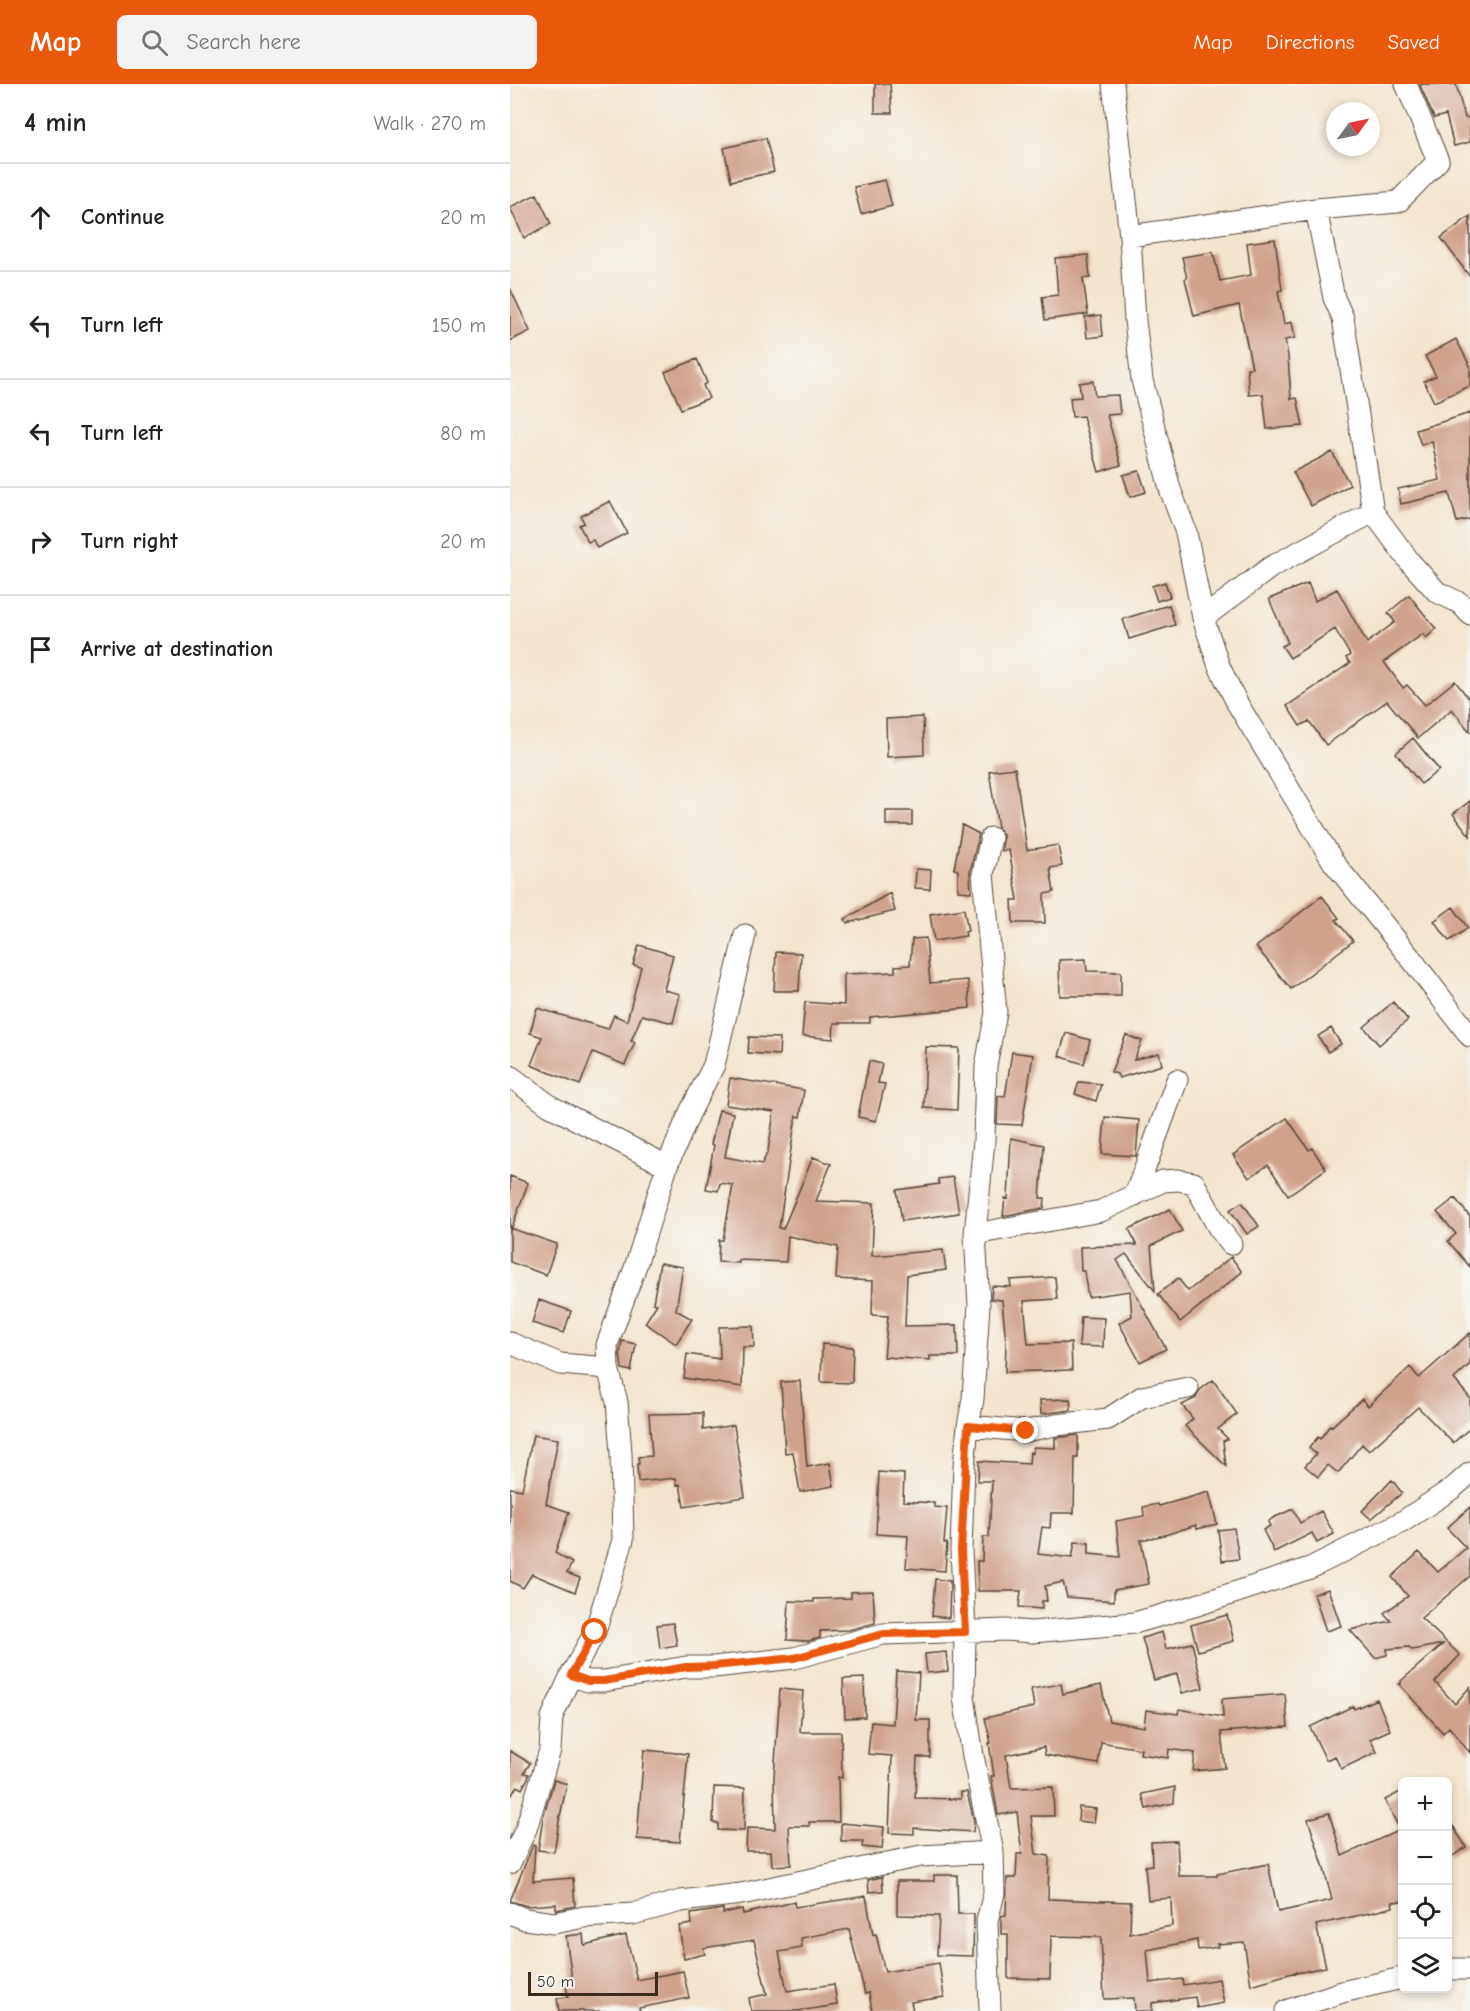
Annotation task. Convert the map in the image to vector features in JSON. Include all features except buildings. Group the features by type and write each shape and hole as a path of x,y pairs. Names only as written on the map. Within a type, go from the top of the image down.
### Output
{"street":[{"path":"1113,84 1130,236 1135,320 1142,380 1170,489 1186,532 1203,618 1219,666 1237,703 1335,863 1470,1036"},
{"path":"1130,236 1316,209 1398,202 1438,161 1406,84"},
{"path":"1316,209 1334,298 1343,318 1373,512 1410,562 1437,591 1467,602"},
{"path":"1203,618 1271,567 1373,512"},
{"path":"990,2011 987,1921 994,1893 993,1852 964,1697 965,1632 961,1550 968,1426 973,1399 979,1305 975,1234 984,1141 986,1066 996,1012 983,874 991,838"},
{"path":"510,1863 526,1829 550,1750 552,1717 571,1675 595,1632 623,1540 617,1402 608,1368 607,1346 635,1268 667,1166 690,1112 714,1065 745,935"},
{"path":"510,1076 550,1106 667,1166"},
{"path":"1135,1195 1177,1080"},
{"path":"975,1234 1069,1215 1101,1211 1163,1181 1178,1180 1194,1184 1218,1227 1231,1244"},
{"path":"510,1343 560,1364 608,1368"},
{"path":"968,1426 1026,1431 1108,1419 1142,1397 1188,1388"},
{"path":"571,1675 588,1681 604,1681 686,1667 794,1658 883,1634 1007,1630 1032,1632 1134,1623 1310,1568 1402,1522 1453,1488 1470,1473"},
{"path":"510,1913 525,1919 554,1923 584,1917 633,1914 681,1901 741,1894 921,1856 993,1852"},
{"path":"1452,1969 1470,1969"},
{"path":"1286,2011 1342,1992 1398,1979"}],"route":[{"path":"595,1632 571,1675 588,1681 604,1681 686,1667 794,1658 883,1634 965,1632 961,1550 968,1426 1026,1431"}]}
